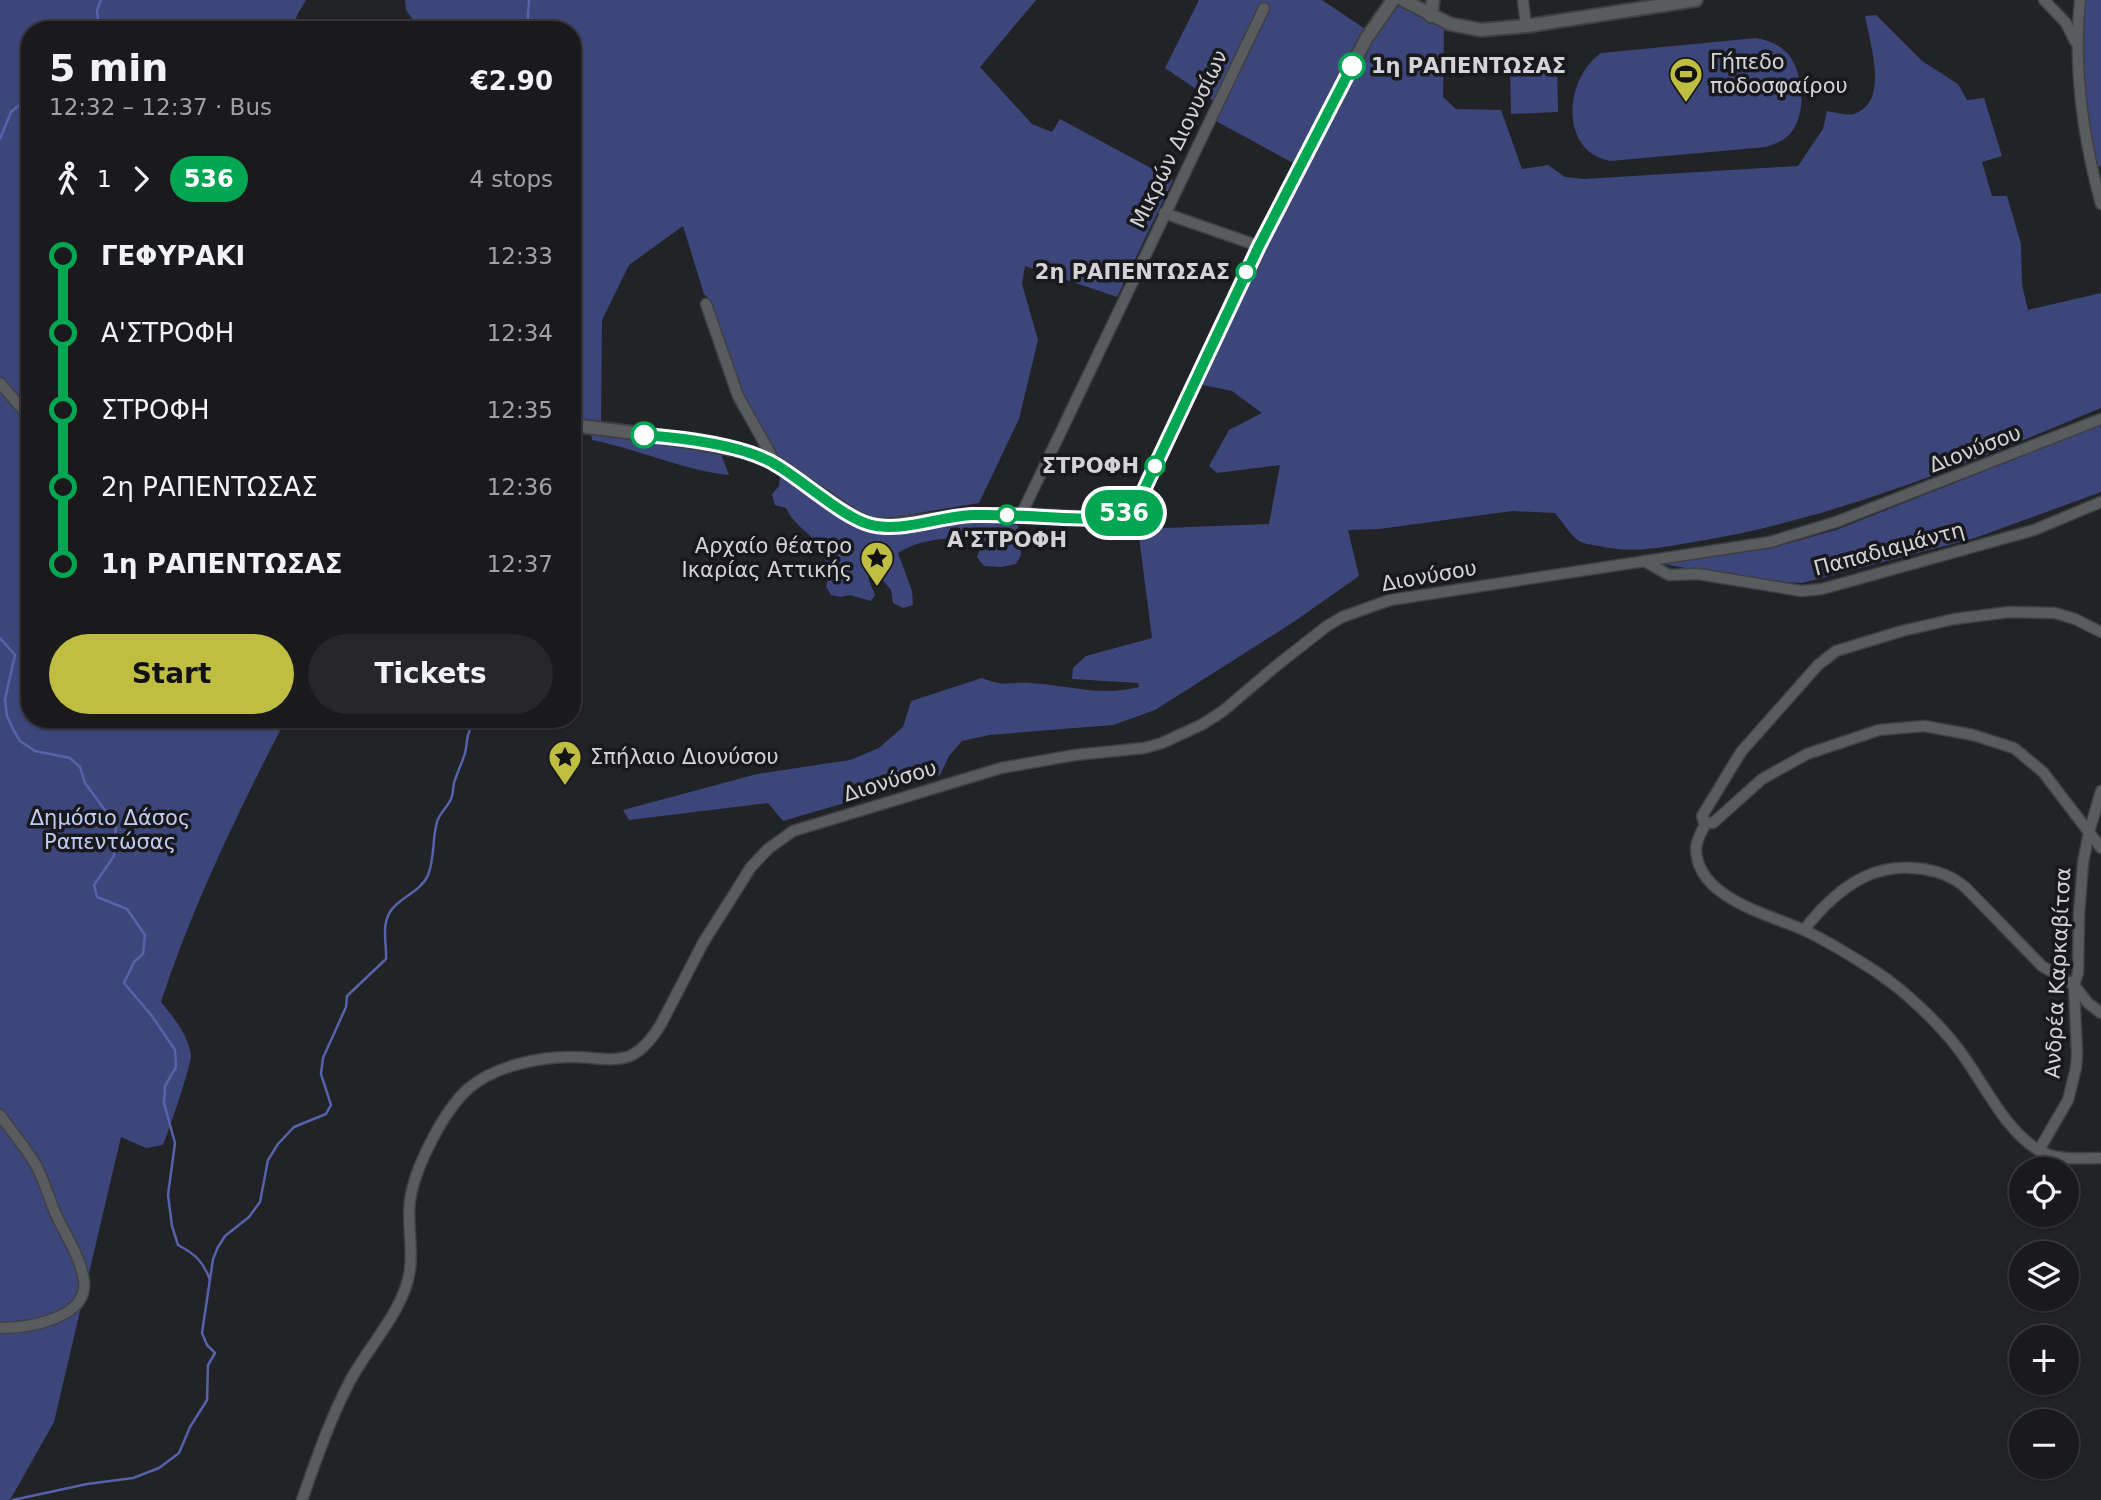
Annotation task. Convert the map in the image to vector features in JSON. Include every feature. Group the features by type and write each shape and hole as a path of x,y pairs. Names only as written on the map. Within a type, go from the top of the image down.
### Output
{"street":[{"path":"581,426 737,449 776,464 854,517 875,526 894,527 958,516 1021,515 1106,519 1121,514 1138,501 1259,246 1366,39 1393,0"},
{"path":"1403,0 1450,24 1481,30 1527,26 1658,3 1696,0"},
{"path":"1431,16 1433,0"},
{"path":"1523,0 1527,26"},
{"path":"2044,0 2066,23 2076,41"},
{"path":"2080,0 2076,41 2081,107 2101,204"},
{"name":"Μικρών Διονυσίων","path":"1021,515 1264,8"},
{"path":"1164,213 1259,246"},
{"path":"706,304 738,396 776,464"},
{"path":"0,383 21,408"},
{"name":"Διονύσου","path":"302,1500 349,1383 402,1297 410,1270 410,1200 419,1169 450,1110 469,1088 509,1068 534,1060 572,1057 619,1059 640,1049 654,1037 703,943 751,867 768,849 793,831 1000,768 1076,755 1144,748 1162,743 1203,724 1335,622 1390,600 1770,542 1816,528 1982,467 2101,419"},
{"name":"Παπαδιαμάντη","path":"1643,561 1669,575 1698,574 1801,591 1822,589 2034,530 2101,502"},
{"path":"1706,823 1702,816 1741,752 1818,665 1836,651 1954,619 2009,612 2055,614 2075,619 2101,632"},
{"path":"1706,823 1717,821 1736,800 1762,779 1807,754 1879,730 1924,726 1973,735 2014,748 2043,772 2101,848"},
{"name":"Ανδρέα Καρκαβίτσα","path":"2039,1150 2060,1116 2073,1084 2077,1053 2074,985 2078,973 2081,893 2089,832 2101,791"},
{"path":"1706,823 1696,848 1699,861 1711,882 1723,894 1738,903 1804,930 1880,974 1932,1019 1959,1050 1993,1102 2039,1150 2055,1156 2101,1158"},
{"path":"1804,930 1836,895 1866,876 1907,866 1937,872 1958,881 2042,966 2074,985 2088,1003 2101,1013"},
{"path":"0,1115 38,1168 50,1201 78,1260 84,1286 75,1306 59,1316 22,1328 0,1328"}],"green space":[{"name":"Δημόσιο Δάσος Ραπεντώσας","path":"0,0 306,0 295,21 21,21 21,728 281,728 218,858 187,929 161,1002 183,1033 191,1055 170,1127 163,1145 146,1148 121,1137 54,1422 10,1500 0,1500"},
{"path":"405,0 1036,0 980,67 1032,124 1052,132 1060,119 1173,180 1117,297 1025,266 1022,284 1038,340 1019,419 979,503 877,520 863,515 776,455 737,384 710,300 704,294 683,226 629,265 602,320 601,422 581,419 581,21 414,21 406,10"},
{"path":"1199,0 1322,0 1365,29 1293,163 1216,121 1221,106 1165,68"},
{"path":"2084,0 2101,0 2101,166 2096,168 2085,84"},
{"path":"1400,4 1444,29 1443,97 1456,109 1501,110 1522,169 1548,165 1565,177 1584,179 1798,166 1823,129 1827,111 1854,114 1872,98 1875,71 1865,16 1876,15 1922,61 1958,84 1967,100 1984,98 2002,156 1982,162 1992,196 2007,196 2021,244 2022,285 2028,310 2101,293 2101,408 1953,468 1853,503 1751,531 1674,545 1624,549 1586,544 1572,535 1555,513 1512,511 1379,529 1348,530 1359,576 1292,623 1155,710 1113,725 989,735 962,741 949,756 940,775 783,821 768,803 629,820 623,810 757,774 850,760 879,748 903,727 911,701 982,678 1001,683 1030,683 1098,691 1139,687 1138,683 1072,679 1073,668 1086,656 1152,638 1138,529 1269,524 1280,465 1217,473 1209,466 1229,430 1262,413 1232,391 1198,384 1372,40"},
{"name":"Γήπεδο ποδοσφαίρου","path":"1756,38 1782,48 1789,55 1798,73 1802,94 1799,116 1790,134 1782,140 1766,147 1610,161 1593,155 1582,143 1575,129 1574,96 1589,64 1601,53"},
{"path":"1557,62 1558,112 1511,114 1510,64"},
{"path":"2101,425 2101,492 1975,538 1802,583 1760,581 1663,564 1772,548 1836,530"},
{"path":"591,431 664,441 721,454 729,475 694,469 592,440"},
{"path":"780,476 847,522 869,529 893,531 969,522 1018,525 1021,555 1016,564 984,566 977,557 981,546 976,538 916,544 898,553 912,591 913,605 903,608 893,603 891,590 876,572 868,571 875,595 871,601 850,595 831,595 826,587 826,565 819,546 797,524 786,508 775,505 772,494 779,486"}],"waterway":[{"path":"98,21 97,10 101,0"},
{"path":"528,21 529,0"},
{"path":"0,139 11,112 21,104"},
{"path":"0,638 15,655 5,699 7,716 20,741 35,751 70,758 80,767 85,783 116,825 114,856 94,885 97,897 127,909 145,935 143,954 134,962 124,983 152,1016 175,1050 176,1067 165,1086 164,1103 175,1143 168,1195 172,1226 178,1245 198,1259 210,1280"},
{"path":"13,1500 87,1484 133,1478 159,1468 179,1453 190,1427 207,1400 208,1365 215,1353 207,1345 202,1333 213,1259 225,1236 249,1217 260,1202 268,1160 278,1144 294,1127 326,1114 331,1105 321,1074 323,1058 346,1007 347,996 386,959 385,930 390,912 420,886 428,875 437,822 452,797 472,728"}],"bus line":[{"name":"536","path":"644,435 737,449 757,455 776,464 862,522 875,526 894,527 974,515 1114,518 1127,511 1141,496 1259,246 1352,66"}],"place":[{"name":"1η ΡΑΠΕΝΤΩΣΑΣ","path":"1352,66"},
{"name":"Γήπεδο ποδοσφαίρου","path":"1686,104"},
{"name":"2η ΡΑΠΕΝΤΩΣΑΣ","path":"1246,272"},
{"name":"ΣΤΡΟΦΗ","path":"1155,466"},
{"name":"Α'ΣΤΡΟΦΗ","path":"1007,515"},
{"name":"Αρχαίο θέατρο Ικαρίας Αττικής","path":"877,588"},
{"name":"Σπήλαιο Διονύσου","path":"565,787"}]}
